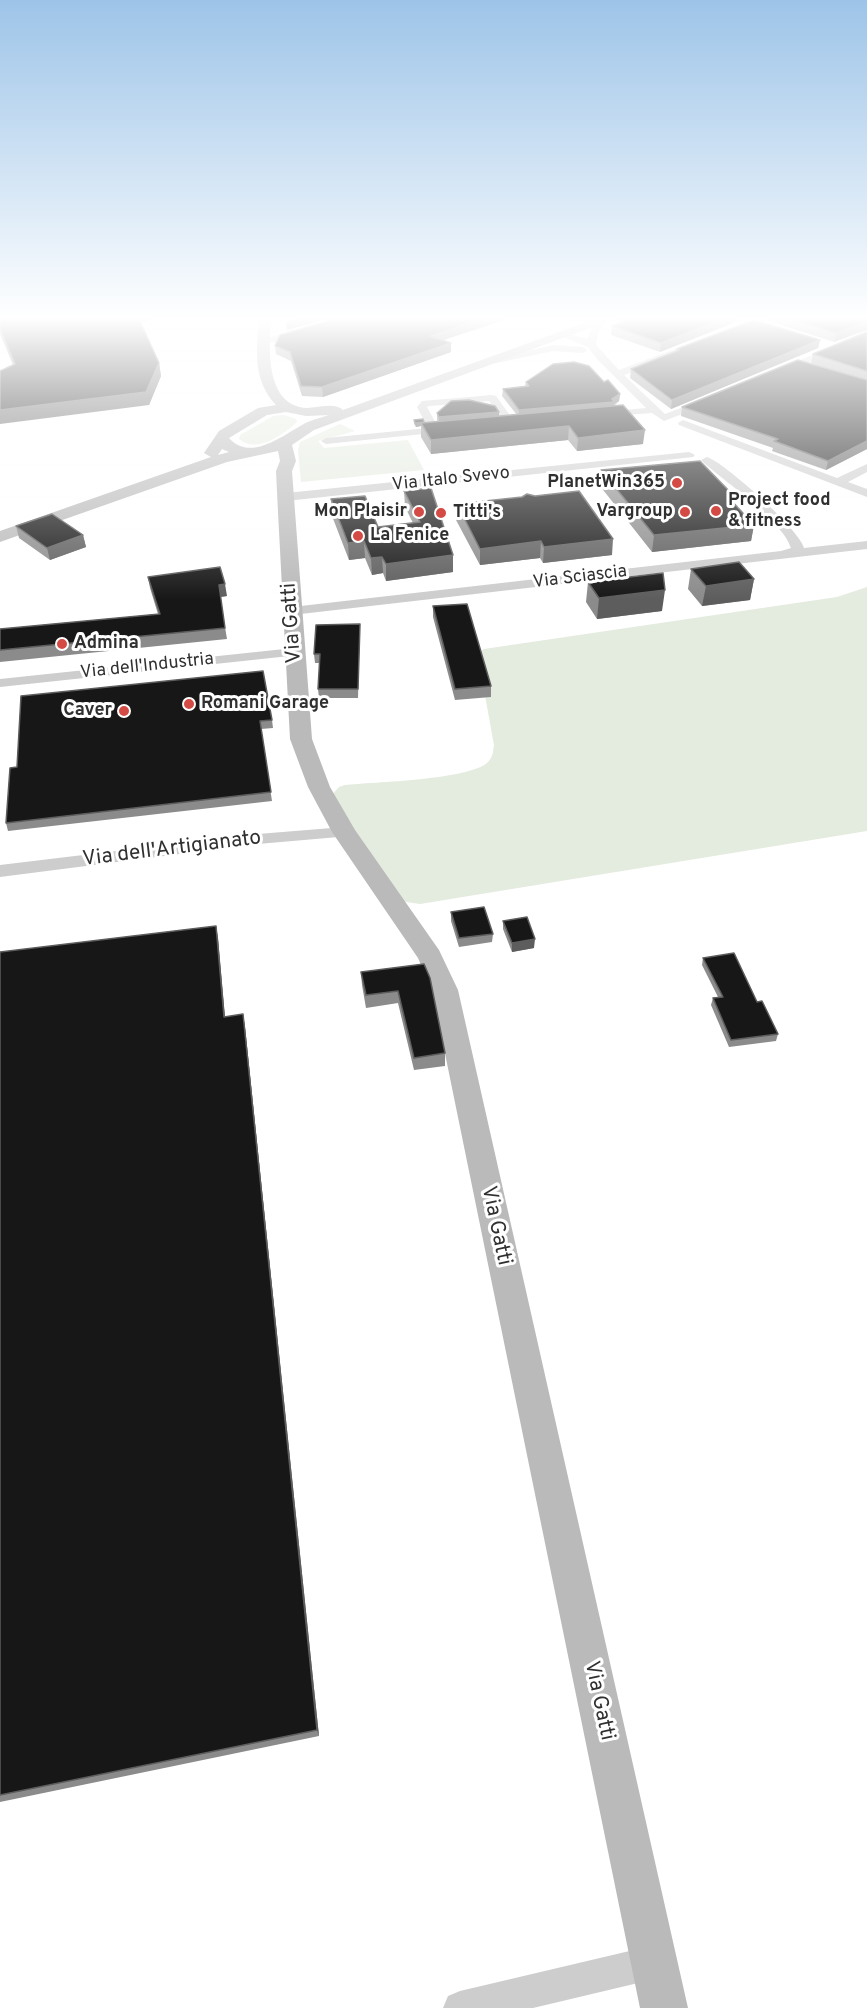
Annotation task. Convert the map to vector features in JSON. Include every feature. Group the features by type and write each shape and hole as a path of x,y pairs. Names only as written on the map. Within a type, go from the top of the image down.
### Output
{"main road":[{"path":"183,472 211,455 228,431 257,413"},
{"path":"285,413 303,416 322,413"},
{"path":"297,413 303,416"},
{"path":"0,537 183,472 254,451 273,448 284,443 303,416"},
{"path":"222,440 229,447 254,451 277,460 285,484"},
{"name":"Via Gatti","path":"284,443 288,461 285,484 301,739 319,787 344,832 430,956 445,990 664,2008"}],"street":[{"path":"425,413 435,431"},
{"path":"503,413 511,423"},
{"path":"591,416 626,413"},
{"path":"657,413 691,447 773,516 792,537 797,550 785,554"},
{"path":"664,418 677,413"},
{"path":"683,423 867,493"},
{"path":"326,441 458,429"},
{"name":"Via Italo Svevo","path":"285,484 691,447"},
{"path":"707,459 715,458 722,452 750,448"},
{"path":"838,482 867,467"},
{"name":"Via Sciascia","path":"292,611 867,545"},
{"name":"Via dell'Industria","path":"0,683 294,652"},
{"name":"Via dell'Artigianato","path":"0,871 258,839 344,832"},
{"path":"460,2008 655,1962"}],"shaded area":[{"path":"284,415 296,419 297,422 277,437 261,444 253,445 239,439 240,435 273,416"},
{"path":"340,424 355,431 318,441 324,448 408,440 424,470 301,482 298,450 300,442"},
{"path":"867,587 867,831 420,904 406,902 396,896 331,796 339,787 345,785 462,773 488,762 494,745 478,657 480,651 484,649 837,597"}],"building":[{"path":"437,413 491,413 439,417"},
{"path":"537,413 630,413 645,430 578,438 569,426 431,440 421,423"},
{"path":"699,413 867,413 867,441 828,461 774,441 778,439"},
{"path":"423,419 424,422 415,423 414,420"},
{"path":"700,461 735,497 729,498 754,525 654,535 601,470"},
{"path":"431,488 453,555 386,564 382,557 371,558 364,541 348,543 331,499 365,496 378,527 420,522 404,491"},
{"path":"579,491 613,539 544,547 541,541 480,549 457,504 522,497 527,494 535,496"},
{"path":"52,514 83,535 47,548 16,526"},
{"path":"739,562 754,579 706,586 691,569"},
{"path":"220,567 225,584 219,585 225,628 0,650 0,629 160,614 148,577"},
{"path":"663,573 665,590 599,598 588,582"},
{"path":"467,604 491,686 455,689 433,606"},
{"path":"360,624 358,689 318,689 320,654 314,654 316,625"},
{"path":"263,671 272,720 260,721 271,792 6,823 10,768 17,767 21,696"},
{"path":"484,907 493,934 459,938 451,912"},
{"path":"527,917 535,939 512,943 503,921"},
{"path":"216,926 224,1017 243,1014 317,1730 0,1795 0,952"},
{"path":"734,953 757,1002 762,1001 778,1034 731,1040 713,998 723,997 703,958"},
{"path":"424,964 430,978 445,1053 414,1058 398,991 366,995 361,972"}],"place":[{"name":"PlanetWin365","path":"677,483"},
{"name":"Project food & fitness","path":"716,511"},
{"name":"Mon Plaisir","path":"419,512"},
{"name":"Vargroup","path":"685,512"},
{"name":"Titti's","path":"441,513"},
{"name":"La Fenice","path":"358,536"},
{"name":"Admina","path":"62,644"},
{"name":"Romani Garage","path":"189,704"},
{"name":"Caver","path":"124,711"}]}
